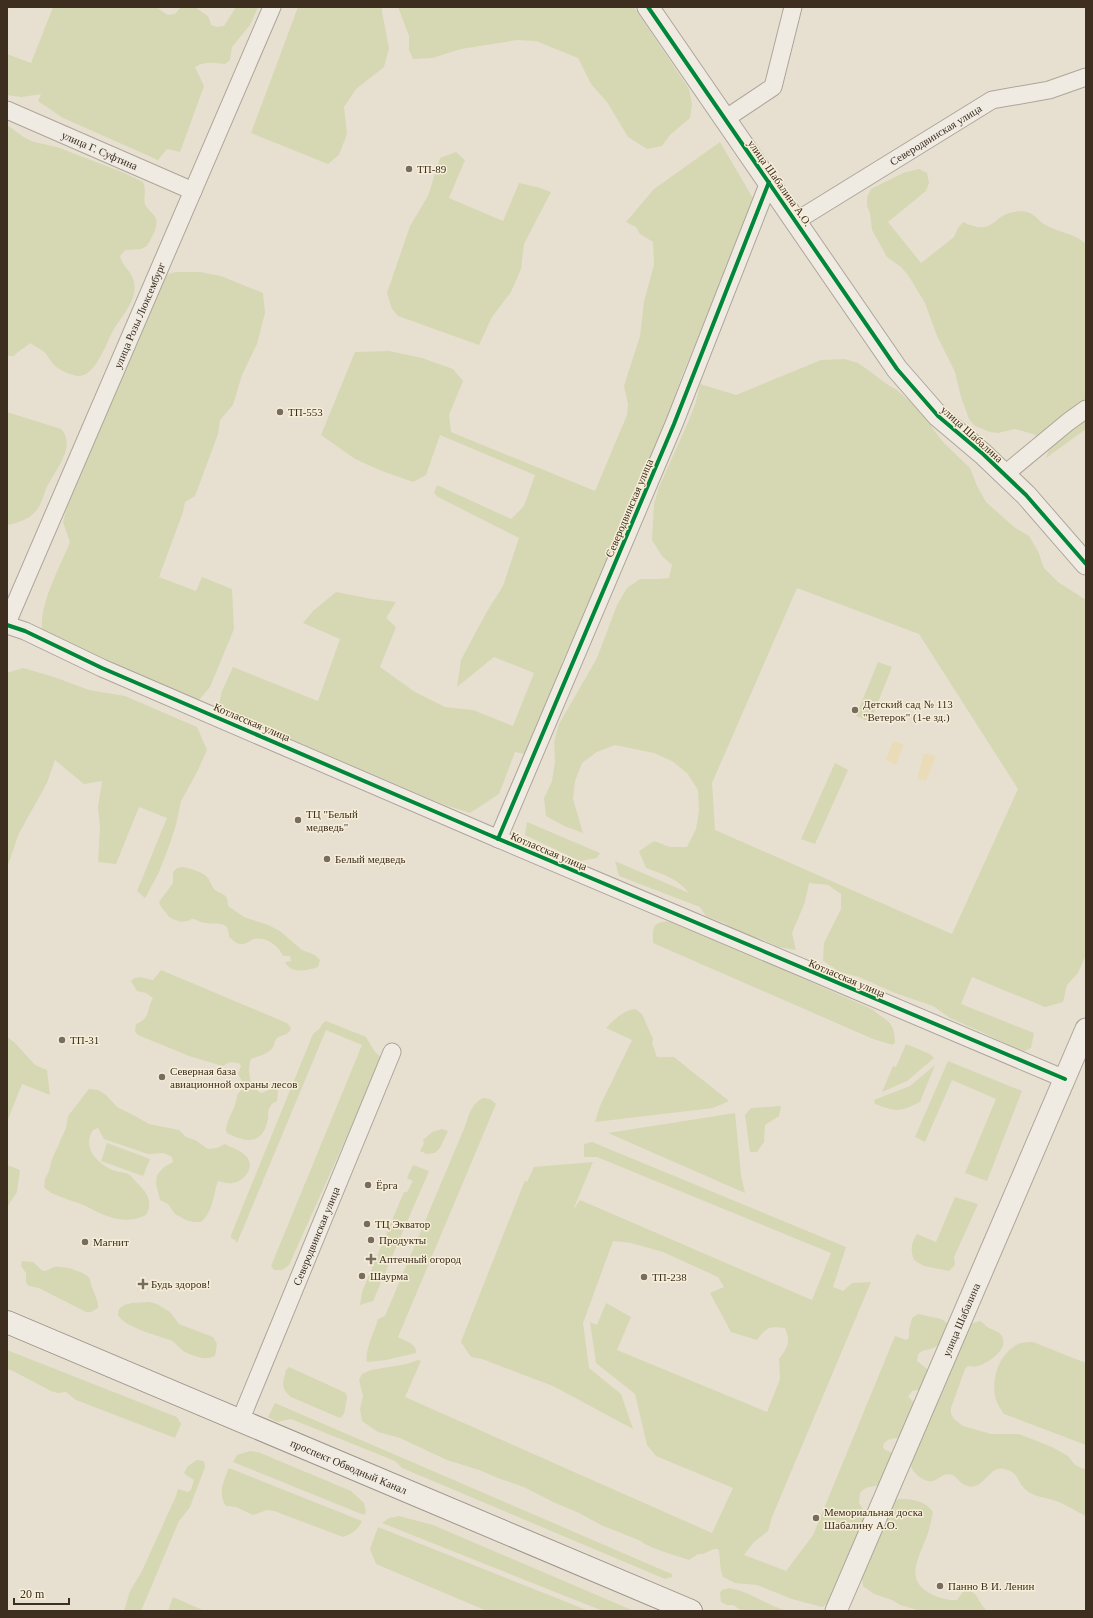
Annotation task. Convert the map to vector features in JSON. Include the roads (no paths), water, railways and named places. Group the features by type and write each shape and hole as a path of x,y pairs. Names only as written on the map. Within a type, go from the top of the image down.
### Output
{"main road":[{"name":"проспект Обводный Канал","path":"7,1322 691,1611"}],"street":[{"name":"улица Розы Люксембург","path":"7,624 272,7"},
{"name":"улица Шабалина А.О.","path":"648,7 897,369"},
{"path":"725,119 773,86 793,7"},
{"name":"Северодвинская улица","path":"796,221 992,100 1048,90 1086,77"},
{"name":"улица Г. Суфтина","path":"7,110 193,191"},
{"name":"Северодвинская улица","path":"498,839 674,424 769,182"},
{"name":"улица Шабалина","path":"897,369 938,416 983,454 1026,495 1086,564"},
{"path":"1004,475 1086,409"},
{"name":"Котласская улица","path":"7,624 25,631 102,668 498,839 1065,1079"},
{"name":"улица Шабалина","path":"836,1611 1086,1029"},
{"name":"Северодвинская улица","path":"240,1421 392,1052"}],"place":[{"name":"ТП-89","path":"409,169"},
{"name":"ТП-553","path":"280,412"},
{"name":"Детский сад № 113 \"Ветерок\" (1-е зд.)","path":"855,710"},
{"name":"ТЦ \"Белый медведь\"","path":"298,820"},
{"name":"Белый медведь","path":"327,859"},
{"name":"ТП-31","path":"62,1040"},
{"name":"Северная база авиационной охраны лесов","path":"162,1077"},
{"name":"Ёрга","path":"368,1185"},
{"name":"ТЦ Экватор","path":"367,1224"},
{"name":"Продукты","path":"371,1240"},
{"name":"Магнит","path":"85,1242"},
{"name":"Аптечный огород","path":"371,1259"},
{"name":"Шаурма","path":"362,1276"},
{"name":"ТП-238","path":"644,1277"},
{"name":"Будь здоров!","path":"143,1284"},
{"name":"Мемориальная доска Шабалину А.О.","path":"816,1518"},
{"name":"Панно В И. Ленин","path":"940,1586"}]}
